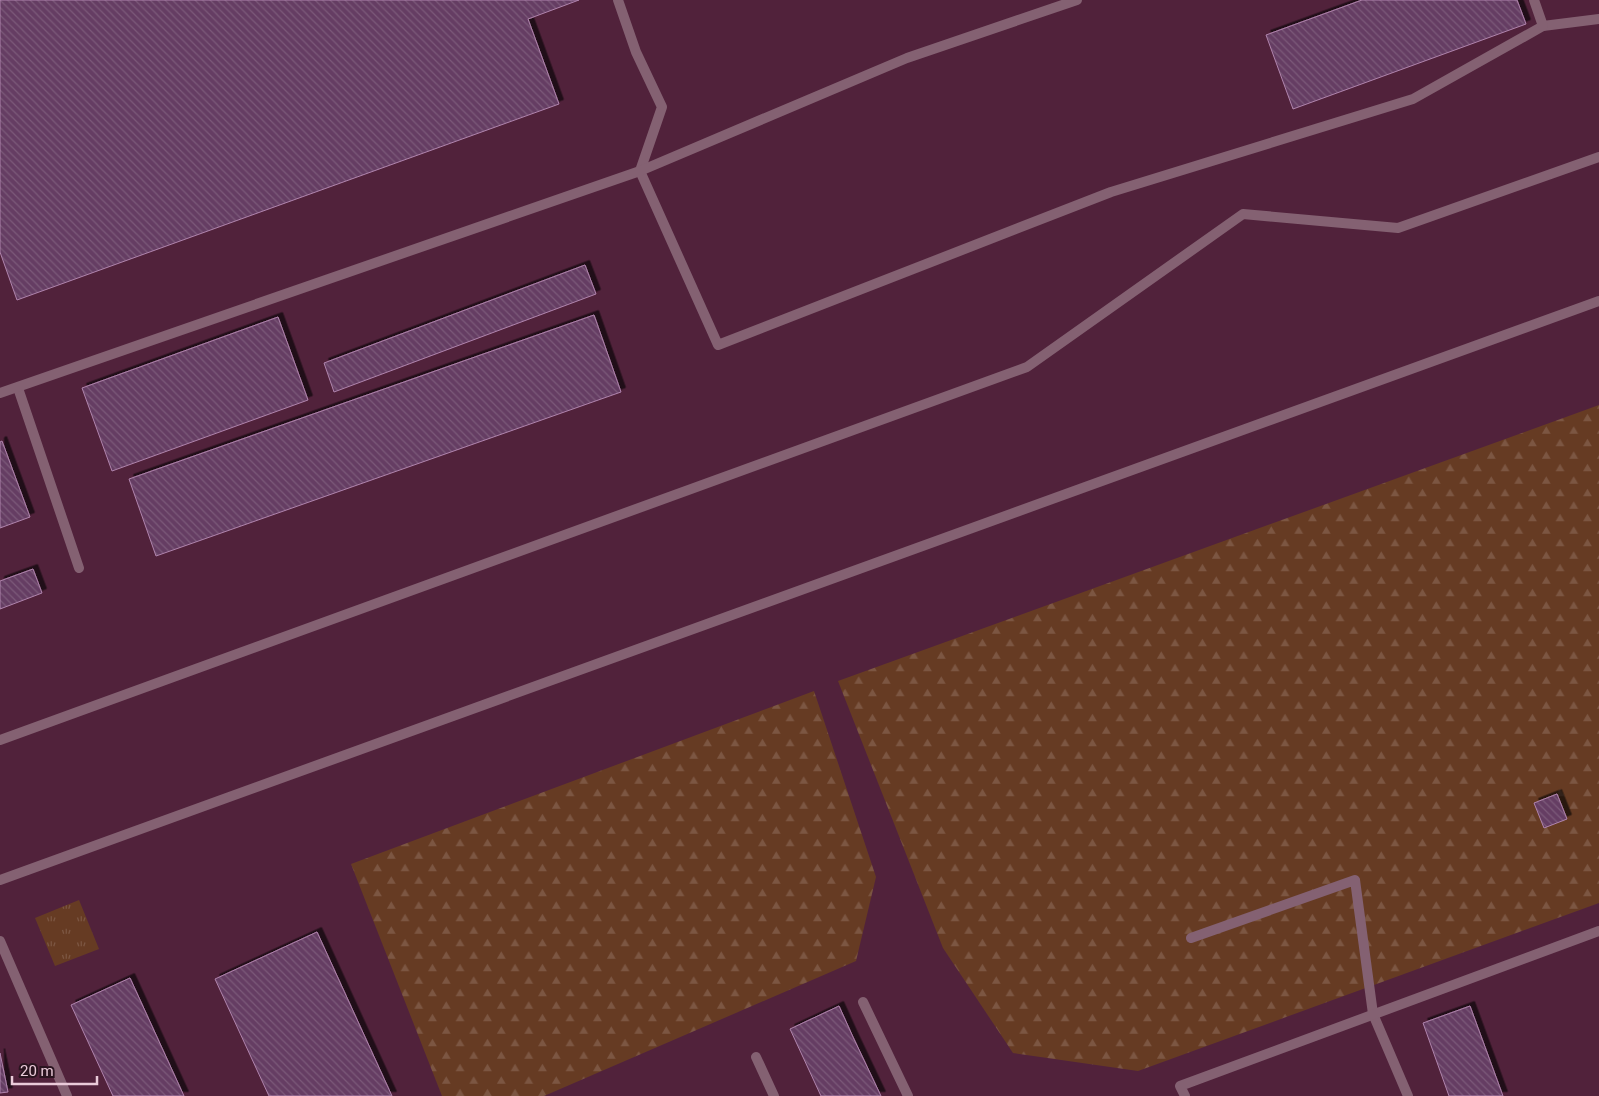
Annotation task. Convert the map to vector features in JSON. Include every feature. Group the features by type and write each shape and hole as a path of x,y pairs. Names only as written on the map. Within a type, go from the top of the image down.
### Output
{"street":[{"path":"618,0 636,52 662,108 640,171 718,345 1111,192 1413,99 1543,26 1599,19"},
{"path":"0,394 640,171 906,58 1078,0"},
{"path":"1534,0 1543,26"},
{"path":"0,740 1027,367 1243,214 1398,228 1599,157"},
{"path":"0,880 1599,301"},
{"path":"18,388 79,568"},
{"path":"1191,938 1355,880 1373,1014 1408,1096"},
{"path":"1185,1096 1180,1086 1599,931"},
{"path":"0,941 67,1096"},
{"path":"863,1002 908,1096"},
{"path":"756,1057 774,1096"}],"green space":[{"path":"1599,405 1599,903 1138,1071 1013,1053 943,948 838,681"},
{"path":"814,691 876,877 856,961 544,1096 442,1096 351,864"},
{"path":"79,900 99,949 55,966 35,918"}],"building":[{"path":"0,0 579,0 528,19 559,104 17,300 0,252"},
{"path":"1362,0 1517,0 1526,24 1293,109 1266,35"},
{"path":"585,265 596,294 334,392 324,363"},
{"path":"594,315 621,392 156,556 129,479"},
{"path":"278,317 308,400 112,471 82,388"},
{"path":"2,441 30,517 0,528 0,442"},
{"path":"33,569 42,593 0,609 0,581"},
{"path":"1557,794 1567,819 1544,828 1534,803"},
{"path":"317,932 392,1096 269,1096 215,979"},
{"path":"130,978 184,1096 113,1096 71,1005"},
{"path":"839,1006 881,1096 821,1096 790,1029"},
{"path":"1470,1006 1503,1096 1449,1096 1423,1023"},
{"path":"0,1053 8,1092 0,1093"}]}
